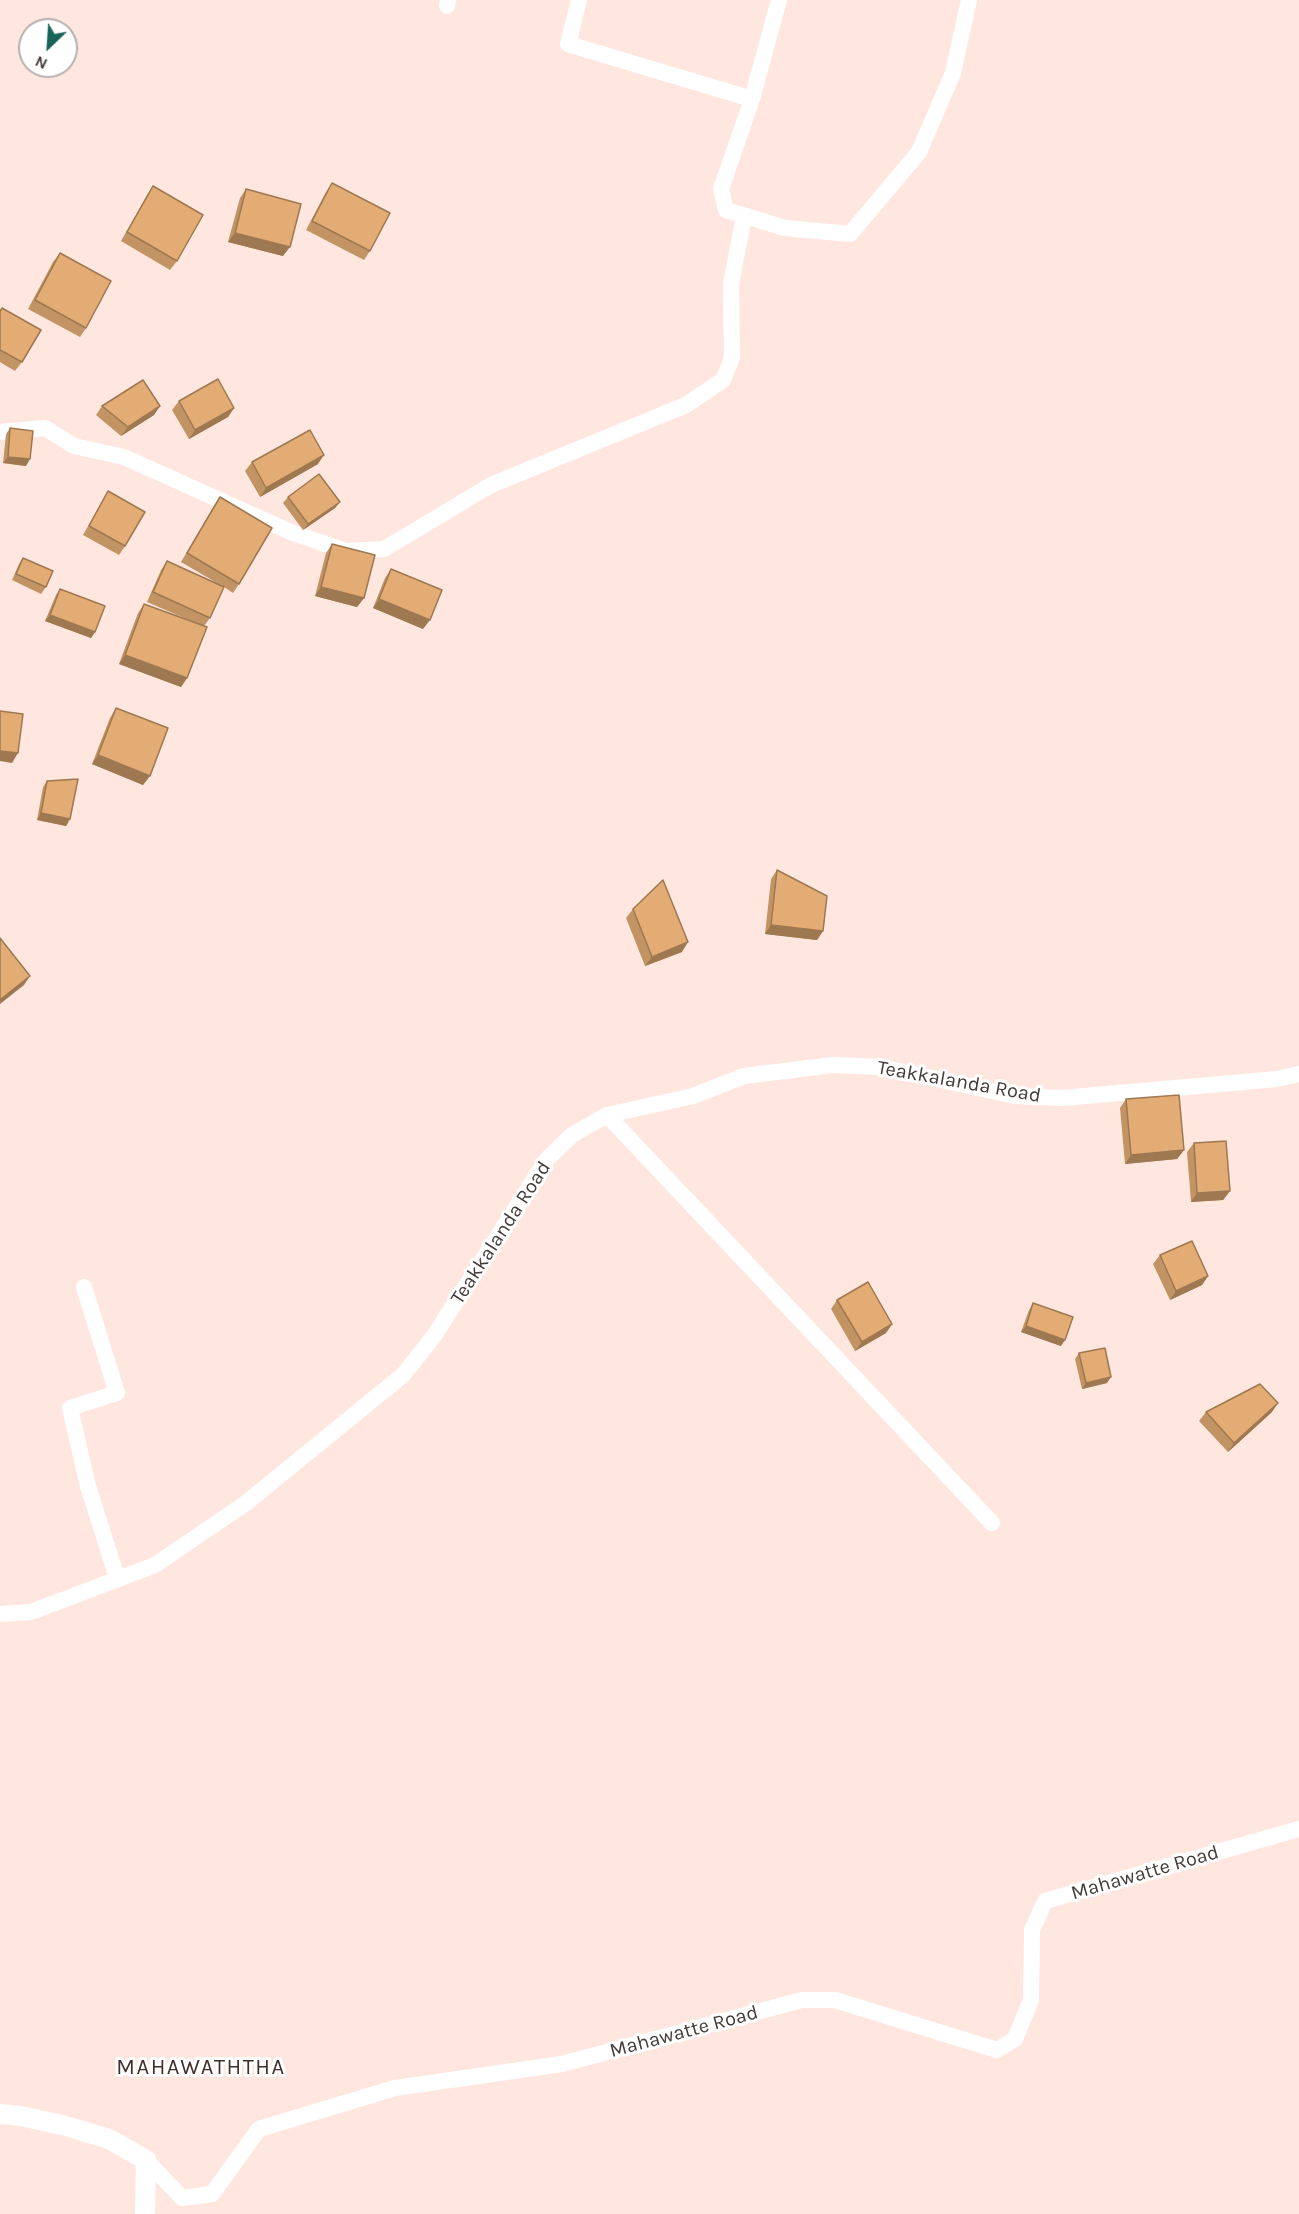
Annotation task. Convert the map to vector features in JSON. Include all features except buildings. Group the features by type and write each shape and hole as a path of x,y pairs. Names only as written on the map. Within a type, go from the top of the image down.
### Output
{"street":[{"path":"579,0 568,44 752,99"},
{"path":"779,0 752,99 721,189 726,210 785,228 850,234 919,152 953,73 969,0"},
{"path":"0,432 45,428 74,446 124,457 293,533 346,551 384,549 491,485 686,405 723,380 732,358 731,284 744,216"},
{"name":"Teakkalanda Road","path":"0,1614 31,1612 155,1565 246,1503 403,1375 434,1336 547,1159 572,1135 607,1115 693,1096 744,1076 833,1065 881,1067 1015,1096 1062,1098 1277,1079 1299,1074"},
{"path":"607,1115 992,1523"},
{"path":"84,1287 117,1393 70,1408 88,1486 117,1578"},
{"name":"Mahawatte Road","path":"0,2114 44,2121 109,2139 146,2160 182,2198 212,2194 259,2129 395,2088 562,2064 802,2000 835,2000 997,2050 1015,2039 1031,2000 1032,1930 1045,1901 1299,1829"},
{"path":"145,2214 146,2160"}],"district":[{"name":"MAHAWATHTHA","path":"201,2068"}]}
